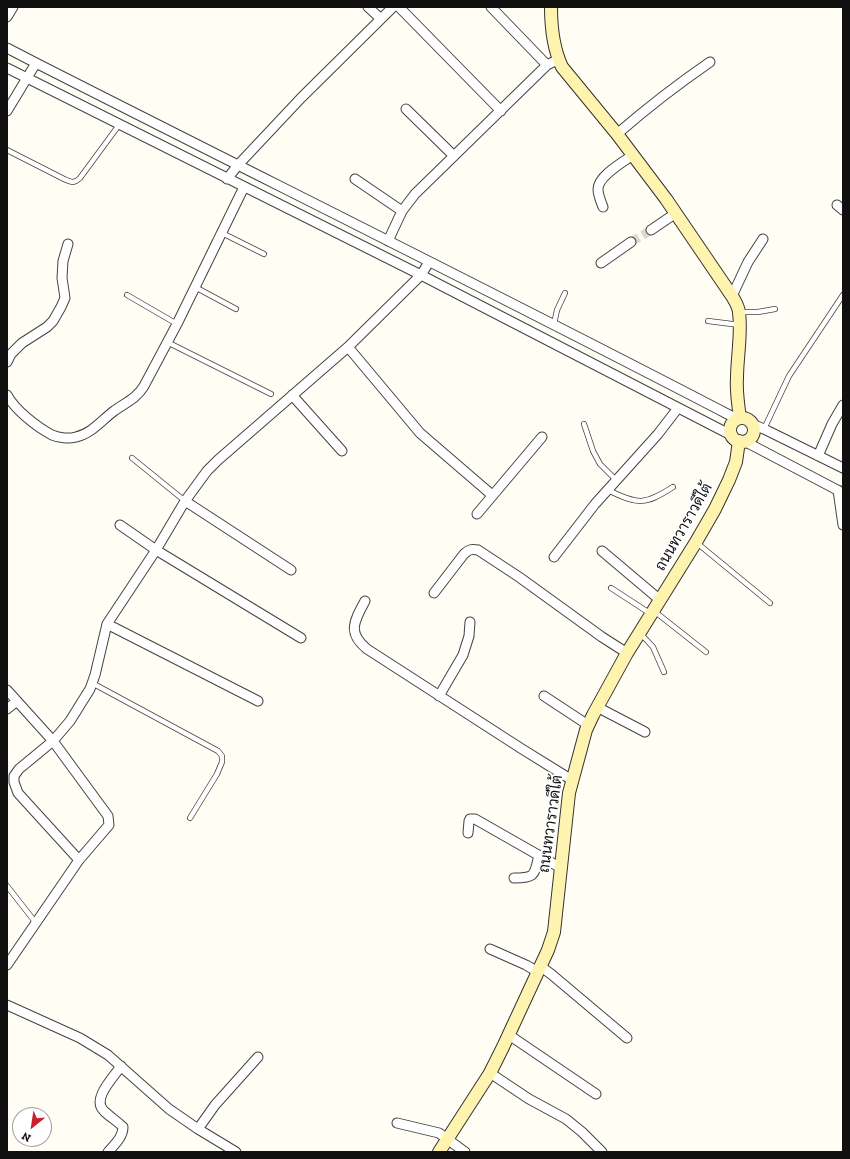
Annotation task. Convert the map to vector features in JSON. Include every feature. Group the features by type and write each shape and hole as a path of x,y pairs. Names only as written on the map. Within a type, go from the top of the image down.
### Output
{"street":[{"path":"7,17 13,7"},
{"path":"368,7 381,19"},
{"path":"227,179 238,165 301,98 393,7"},
{"path":"399,7 501,111"},
{"path":"492,7 547,65"},
{"path":"551,7 551,25 554,47 568,75 633,155 676,213 732,296 739,312 740,325 737,378 739,418"},
{"path":"7,48 388,242 739,418"},
{"path":"388,242 402,211 415,194 547,65 559,59"},
{"path":"617,134 648,108 710,62"},
{"path":"7,111 36,63"},
{"path":"7,68 420,275 841,492 843,525"},
{"path":"406,109 454,156"},
{"path":"603,208 598,188 600,183 605,176 633,155"},
{"path":"355,179 402,211"},
{"path":"7,395 16,408 33,423 53,435 65,438 76,437 87,433 114,411 135,397 140,392 177,324 244,187"},
{"path":"651,230 676,213"},
{"path":"732,296 748,262 763,239"},
{"path":"601,263 632,242"},
{"path":"7,362 11,354 22,343 47,327 61,307 65,298 62,278 63,261 68,244"},
{"path":"79,860 18,793 14,782 14,776 19,769 52,741 70,721 90,689 107,624 156,550 185,501 207,471 348,347 420,275 429,262"},
{"path":"348,347 420,433 492,495"},
{"path":"292,395 342,451"},
{"path":"818,456 832,424 843,405"},
{"path":"554,557 595,504 658,434 678,408"},
{"path":"752,424 754,430 749,439 738,439 730,430 733,421 739,418 745,418 752,424 843,468"},
{"path":"476,514 542,437"},
{"name":"ถนนทวาราวดีใต้","path":"439,1152 490,1072 509,1036 548,950 554,932 569,793 588,725 627,653 715,509 730,480 736,462 738,439"},
{"path":"185,501 291,570"},
{"path":"120,525 156,550 301,638"},
{"path":"434,593 468,550 478,550 627,653"},
{"path":"602,551 660,600"},
{"path":"365,602 355,621 354,629 360,644 572,780"},
{"path":"439,696 463,655 469,636 470,622"},
{"path":"107,624 258,700"},
{"path":"7,690 52,741 108,816 109,825 79,860 7,965"},
{"path":"544,696 588,725"},
{"path":"7,708 17,701"},
{"path":"597,707 645,732"},
{"path":"468,833 470,819 475,819 561,868"},
{"path":"514,878 527,878 531,876 535,872 539,855"},
{"path":"490,949 551,974 627,1038"},
{"path":"7,1005 80,1038 108,1055 169,1109 236,1152"},
{"path":"509,1036 596,1094"},
{"path":"198,1129 215,1105 258,1057"},
{"path":"108,1152 120,1138 123,1132 123,1127 103,1111 100,1106 100,1099 102,1093 121,1066"},
{"path":"490,1072 529,1099 566,1119 582,1132 602,1152"},
{"path":"398,1123 434,1131 448,1139 465,1152"}],"lane":[{"path":"7,150 64,180 76,182 119,124"},
{"path":"222,233 264,254"},
{"path":"195,287 236,309"},
{"path":"554,324 557,310 565,293"},
{"path":"127,295 177,324"},
{"path":"764,429 789,376 843,295"},
{"path":"739,312 758,312 775,309"},
{"path":"708,321 740,325"},
{"path":"167,342 271,394"},
{"path":"584,424 593,452 600,464 616,480"},
{"path":"132,458 185,501"},
{"path":"608,489 634,501 645,501 657,497 673,487"},
{"path":"696,542 770,603"},
{"path":"611,588 652,613 706,652"},
{"path":"640,633 653,647 664,672"},
{"path":"92,683 218,751 222,756 222,762 217,774 190,818"},
{"path":"7,886 36,923"}],"tunnel":[{"path":"631,242 651,230"}]}
